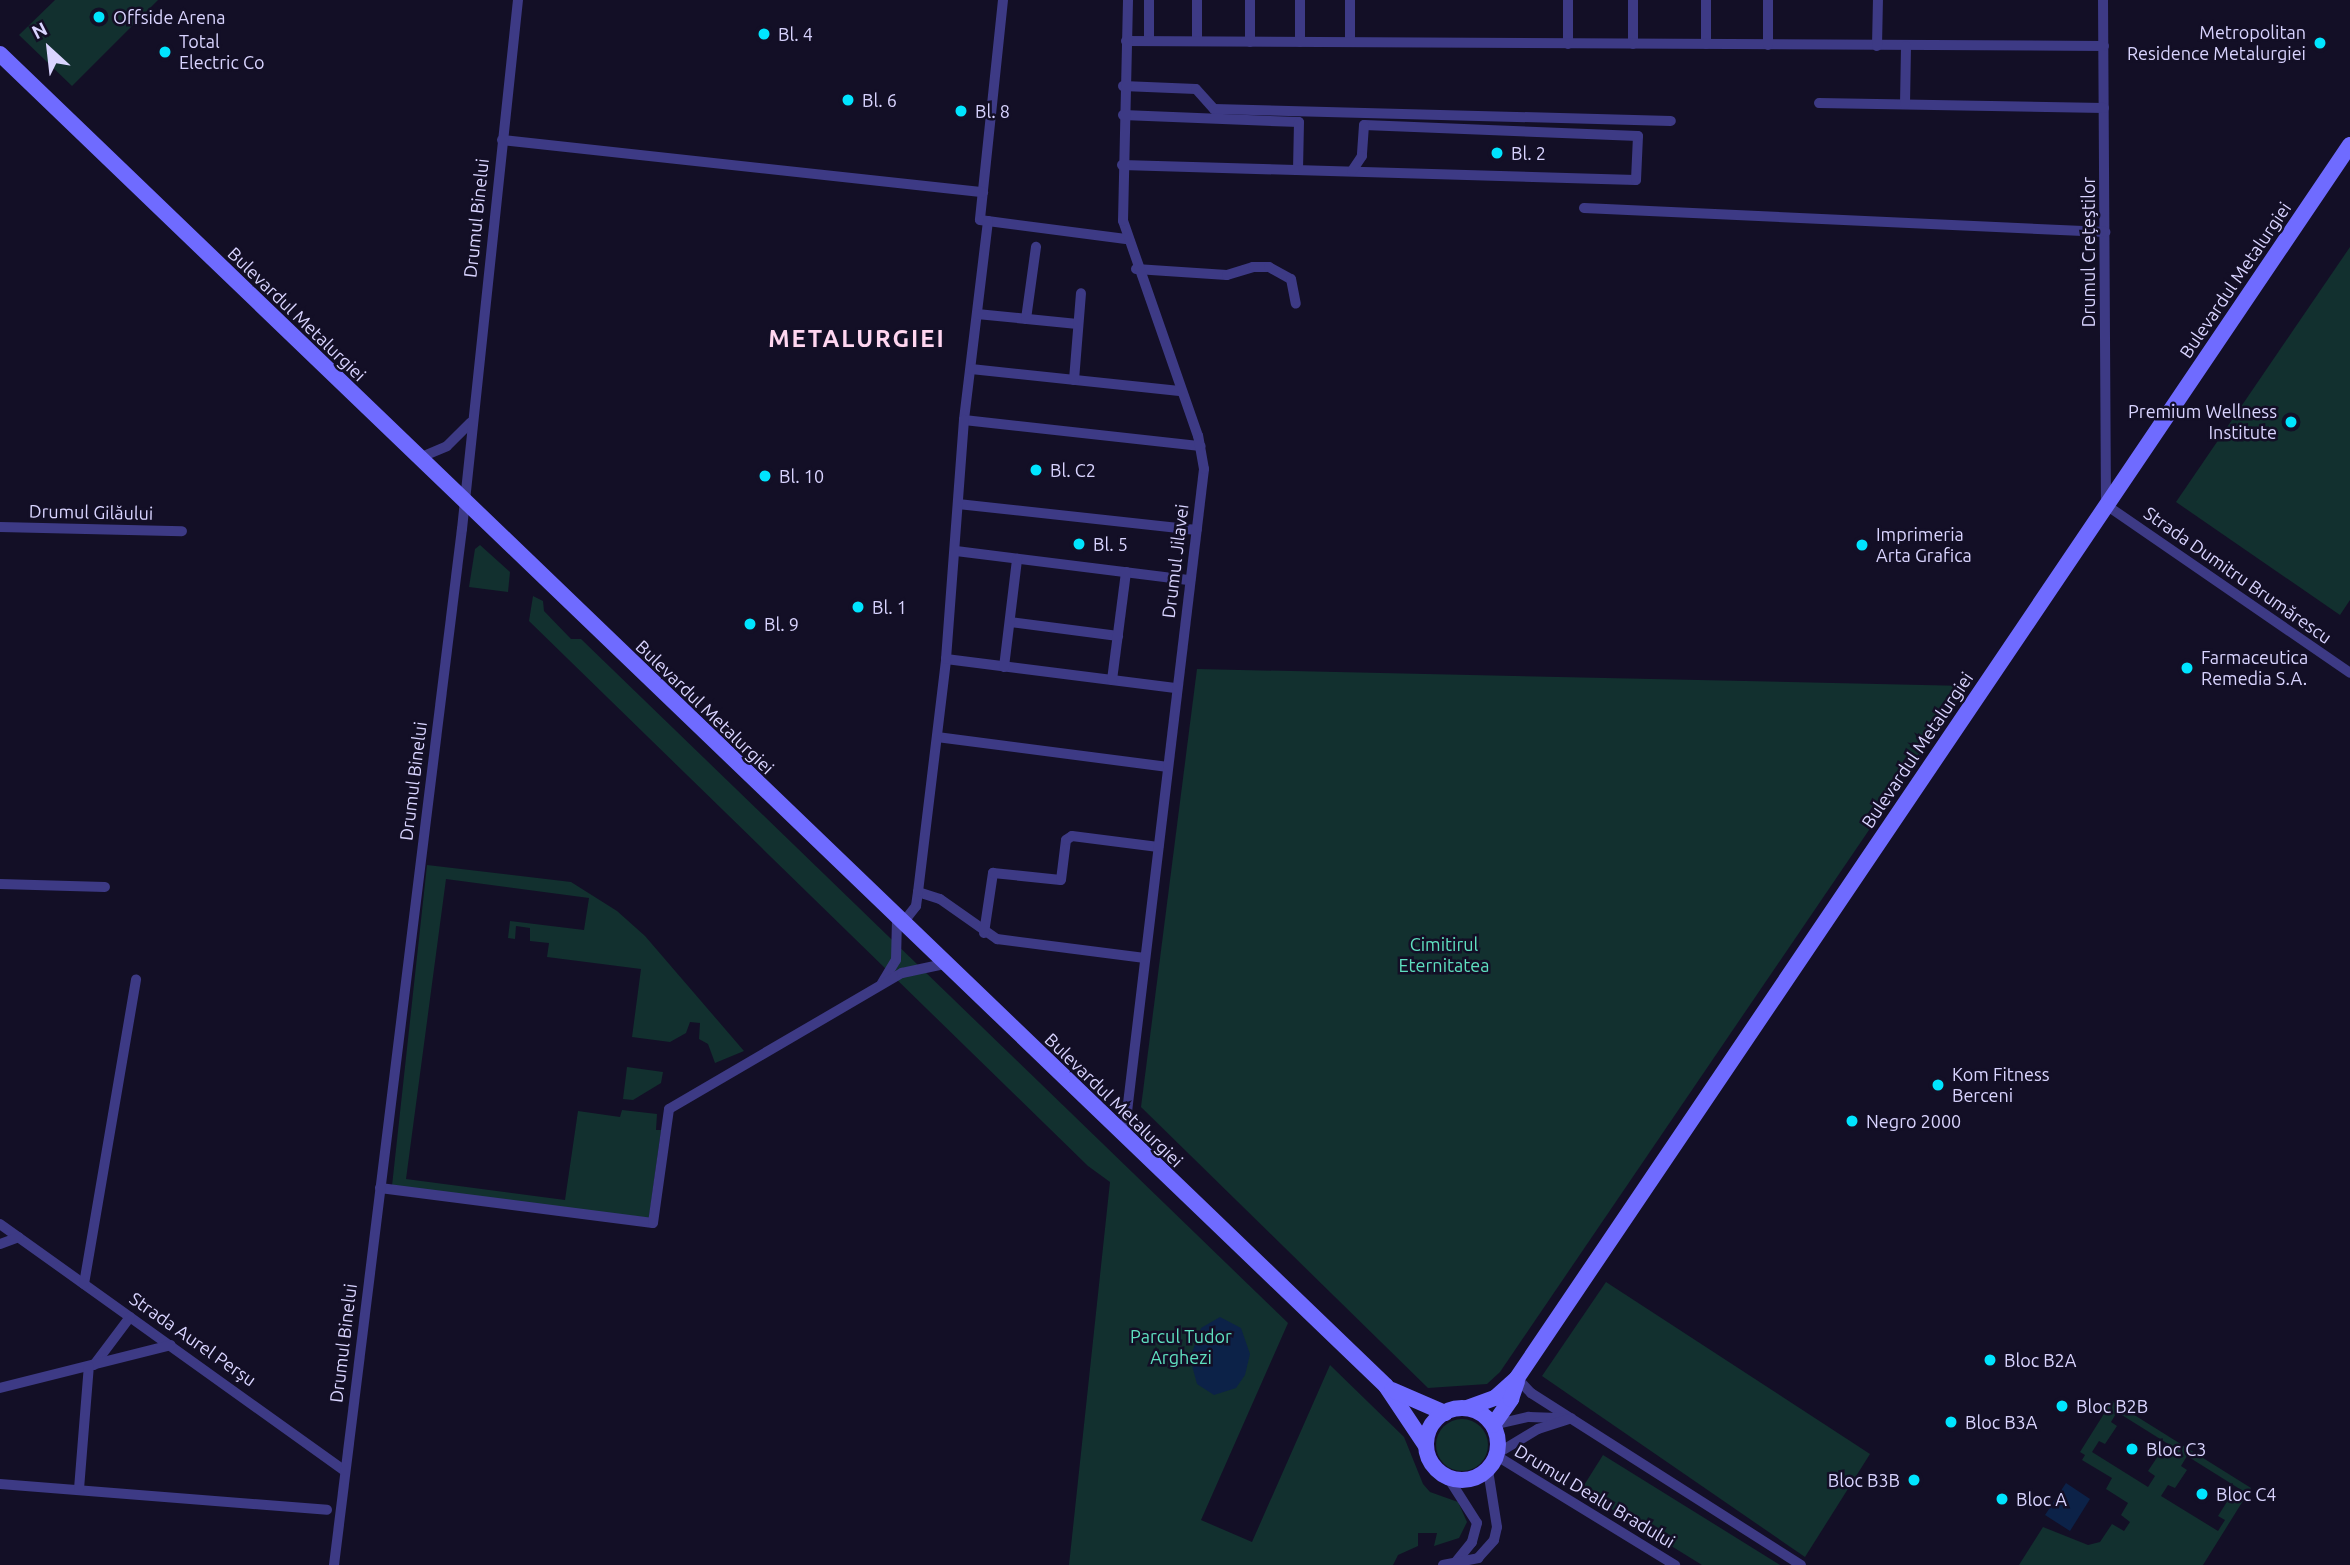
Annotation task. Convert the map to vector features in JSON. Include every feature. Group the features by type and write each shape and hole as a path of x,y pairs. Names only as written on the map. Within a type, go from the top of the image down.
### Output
{"main road":[{"name":"Bulevardul Metalurgiei","path":"0,54 899,922 1386,1386 1426,1446"},
{"name":"Bulevardul Metalurgiei","path":"1467,1408 1495,1398 1517,1378 2350,145"},
{"name":"Bulevardul Metalurgiei","path":"1493,1425 1511,1399 1517,1378"},
{"name":"Bulevardul Metalurgiei","path":"1386,1386 1445,1413"},
{"path":"1467,1408 1493,1425 1494,1460 1470,1480 1449,1479 1430,1462 1426,1446 1431,1427 1445,1413 1467,1408"}],"street":[{"name":"Drumul Binelui","path":"334,1565 465,502 470,423 518,0"},
{"path":"1003,0 980,220 1126,239"},
{"name":"Drumul Jilavei","path":"1124,1137 1203,469 1201,446 1126,239 1122,165 1128,0"},
{"path":"1149,0 1149,41"},
{"path":"1197,0 1197,41"},
{"path":"1250,0 1250,41"},
{"path":"1300,0 1300,42"},
{"path":"1350,0 1350,42"},
{"path":"1568,0 1568,44"},
{"path":"1633,0 1633,44"},
{"path":"1706,0 1706,44"},
{"path":"1768,0 1768,45"},
{"path":"1877,46 1878,0"},
{"name":"Drumul Crețeștilor","path":"2103,0 2106,505"},
{"path":"1126,41 2104,46"},
{"path":"1905,104 1906,46"},
{"path":"1124,86 1196,89 1214,109 1671,121"},
{"path":"1819,103 2104,108"},
{"path":"1123,116 1299,122 1298,169"},
{"path":"1122,165 1636,180 1638,136 1364,125 1362,156 1352,171"},
{"path":"502,140 982,192"},
{"path":"1584,208 2105,232"},
{"path":"880,985 896,960 899,922 916,906 918,892 946,659 964,420 988,221"},
{"path":"1027,319 1035,247"},
{"path":"1136,269 1227,275 1253,267 1269,267 1291,279 1296,304"},
{"path":"1074,380 1081,293"},
{"path":"977,314 1078,324"},
{"path":"971,369 1182,391"},
{"path":"964,420 1201,446"},
{"path":"419,458 447,446 470,423"},
{"path":"958,504 1197,530"},
{"name":"Strada Dumitru Brumărescu","path":"2106,505 2350,673"},
{"name":"Drumul Gilăului","path":"0,527 182,531"},
{"path":"956,551 1190,580"},
{"path":"1004,667 1017,559"},
{"path":"1112,680 1126,572"},
{"path":"1010,622 1118,636"},
{"path":"946,659 1177,688"},
{"path":"937,737 1168,766"},
{"path":"984,933 993,873 1061,880 1069,837 1158,846"},
{"path":"0,884 105,887"},
{"path":"918,892 940,899 984,933 1009,941 1145,958"},
{"path":"380,1188 653,1223 669,1109 880,985 914,968 944,964"},
{"path":"84,1284 136,979"},
{"name":"Strada Aurel Perșu","path":"0,1224 345,1471"},
{"path":"0,1244 19,1237"},
{"path":"79,1489 91,1366 130,1317"},
{"path":"0,1388 170,1345"},
{"path":"1517,1378 1531,1393 1801,1565"},
{"path":"1493,1425 1529,1417 1571,1418"},
{"path":"1443,1565 1483,1556 1494,1541 1497,1527 1494,1460 1538,1429 1571,1418"},
{"name":"Drumul Dealu Bradului","path":"1494,1460 1675,1565"},
{"path":"1449,1479 1477,1523 1472,1542 1457,1562"},
{"path":"0,1484 327,1510"}],"green space":[{"path":"55,0 158,0 72,86 19,35"},
{"name":"Premium Wellness Institute","path":"2350,247 2350,600 2340,615 2176,502"},
{"path":"480,545 510,572 508,592 469,587 475,549"},
{"name":"Parcul Tudor Arghezi","path":"533,596 543,601 544,611 571,639 581,639 1288,1323 1201,1520 1252,1542 1330,1365 1404,1437 1423,1484 1430,1492 1458,1502 1467,1522 1459,1538 1434,1546 1437,1533 1418,1533 1418,1546 1398,1555 1393,1565 1069,1565 1110,1182 1088,1166 529,621"},
{"name":"Cimitirul Eternitatea","path":"1197,669 1967,686 1500,1372 1487,1384 1428,1388 1141,1107"},
{"path":"427,865 571,882 617,911 645,936 744,1051 715,1063 708,1044 699,1039 700,1023 690,1022 686,1033 670,1042 632,1037 641,969 547,957 549,943 530,941 530,928 516,926 515,939 508,938 510,921 584,930 589,898 446,879 406,1179 565,1200 578,1111 620,1117 622,1110 657,1114 656,1130 661,1130 649,1218 392,1186"},
{"path":"627,1067 663,1072 661,1083 633,1100 623,1099"},
{"path":"1606,1282 1870,1454 1805,1557 1542,1376"},
{"path":"2112,1401 2251,1488 2203,1565 2019,1565 2043,1527 2088,1545 2100,1542 2112,1524 2124,1531 2130,1522 2121,1515 2128,1503 2106,1489 2112,1478 2082,1460 2085,1455 2080,1452","holes":["2117,1412 2173,1447 2167,1457 2160,1453 2148,1471 2155,1476 2148,1487 2092,1452 2099,1441 2105,1444 2117,1426 2111,1422","2187,1456 2243,1491 2237,1501 2230,1497 2218,1516 2225,1520 2218,1531 2161,1496 2168,1485 2175,1488 2187,1470 2181,1466"]},
{"path":"1462,1419 1472,1421 1480,1427 1486,1435 1486,1455 1480,1463 1472,1469 1462,1471 1452,1469 1444,1463 1438,1455 1436,1445 1438,1435 1444,1427 1452,1421"},
{"path":"1603,1455 1780,1565 1702,1565 1605,1505 1581,1490"}],"water":[{"path":"1220,1317 1241,1328 1250,1354 1245,1375 1236,1388 1214,1395 1197,1384 1190,1358 1201,1328"},
{"path":"2066,1483 2090,1499 2070,1531 2045,1515"}],"place":[{"name":"Offside Arena","path":"99,17"},
{"name":"Bl. 4","path":"764,34"},
{"name":"Metropolitan Residence Metalurgiei","path":"2320,43"},
{"name":"Total Electric Co","path":"165,52"},
{"name":"Bl. 6","path":"848,100"},
{"name":"Bl. 8","path":"961,111"},
{"name":"Bl. 2","path":"1497,153"},
{"name":"Premium Wellness Institute","path":"2291,422"},
{"name":"Bl. C2","path":"1036,470"},
{"name":"Bl. 10","path":"765,476"},
{"name":"Bl. 5","path":"1079,544"},
{"name":"Imprimeria Arta Grafica","path":"1862,545"},
{"name":"Bl. 1","path":"858,607"},
{"name":"Bl. 9","path":"750,624"},
{"name":"Farmaceutica Remedia S.A.","path":"2187,668"},
{"name":"Kom Fitness Berceni","path":"1938,1085"},
{"name":"Negro 2000","path":"1852,1121"},
{"name":"Bloc B2A","path":"1990,1360"},
{"name":"Bloc B2B","path":"2062,1406"},
{"name":"Bloc B3A","path":"1951,1422"},
{"name":"Bloc C3","path":"2132,1449"},
{"name":"Bloc B3B","path":"1914,1480"},
{"name":"Bloc C4","path":"2202,1494"},
{"name":"Bloc A","path":"2002,1499"}],"district":[{"name":"METALURGIEI","path":"857,339"}]}
